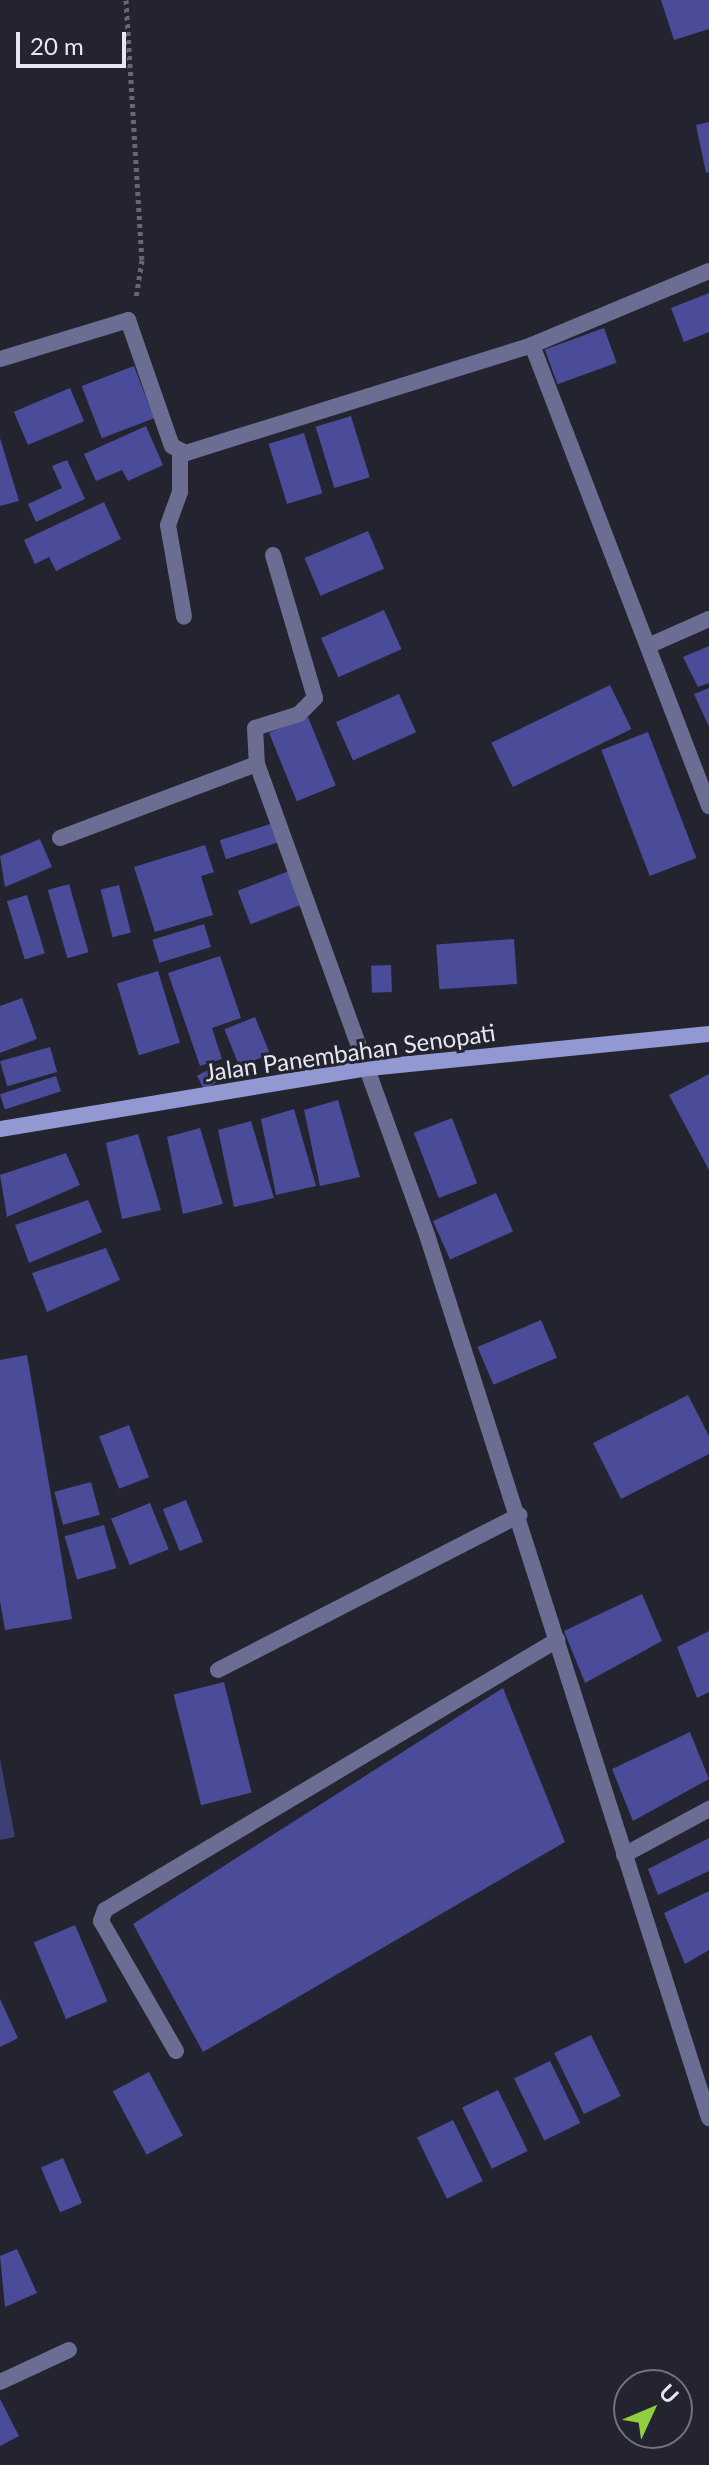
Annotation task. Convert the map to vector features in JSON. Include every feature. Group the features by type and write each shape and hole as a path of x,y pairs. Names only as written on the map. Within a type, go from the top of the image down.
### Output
{"main road":[{"name":"Jalan Panembahan Senopati","path":"0,1129 369,1068 709,1034"}],"street":[{"path":"180,453 258,434 532,345 709,271"},
{"path":"0,359 128,320 172,446 180,453 180,492 168,525 184,617"},
{"path":"532,345 709,806"},
{"path":"273,555 315,698 299,714 255,728 257,764 369,1068 520,1515 624,1855 709,2118"},
{"path":"648,646 709,619"},
{"path":"60,838 257,764"},
{"path":"218,1670 520,1515"},
{"path":"176,2051 101,1921 105,1910 557,1640"},
{"path":"624,1855 709,1809"},
{"path":"0,2382 69,2350"}],"path":[{"path":"126,0 142,260 128,320"}],"shaded area":[{"path":"0,1759 15,1837 0,1840"}],"building":[{"path":"661,0 709,0 709,29 674,40"},
{"path":"709,122 709,172 706,173 696,125"},
{"path":"709,293 709,332 684,342 671,308"},
{"path":"604,328 617,363 557,384 545,350"},
{"path":"134,366 154,418 102,438 82,386"},
{"path":"70,388 84,421 28,445 14,412"},
{"path":"351,416 370,477 334,488 316,427"},
{"path":"146,426 163,465 128,481 122,470 96,481 84,454"},
{"path":"304,433 322,493 287,504 269,444"},
{"path":"0,438 19,501 0,506"},
{"path":"67,460 85,499 36,522 28,504 62,488 52,466"},
{"path":"104,502 121,539 56,571 49,557 35,564 24,540"},
{"path":"368,531 384,569 321,596 304,558"},
{"path":"384,610 401,649 338,677 321,638"},
{"path":"709,646 709,683 698,687 683,657"},
{"path":"610,685 631,729 513,787 491,743"},
{"path":"709,688 709,727 694,694"},
{"path":"399,694 416,732 353,760 336,722"},
{"path":"308,717 336,786 297,801 269,733"},
{"path":"648,732 696,858 650,876 601,750"},
{"path":"273,823 279,842 226,859 220,840"},
{"path":"40,839 52,867 5,887 0,856"},
{"path":"205,845 214,872 201,876 213,915 155,932 134,867"},
{"path":"289,871 302,905 251,924 238,891"},
{"path":"69,884 89,952 67,958 48,890"},
{"path":"119,885 131,933 112,937 101,890"},
{"path":"27,895 45,953 25,959 7,901"},
{"path":"204,924 211,947 159,963 152,940"},
{"path":"514,939 517,984 439,989 436,944"},
{"path":"220,956 241,1018 212,1028 222,1059 200,1066 168,973"},
{"path":"391,965 392,992 372,993 371,966"},
{"path":"158,971 180,1043 139,1055 117,984"},
{"path":"22,998 37,1039 0,1053 0,1006"},
{"path":"255,1017 270,1054 239,1066 224,1029"},
{"path":"50,1047 57,1072 7,1086 0,1061"},
{"path":"219,1064 226,1077 204,1089 197,1076"},
{"path":"709,1074 709,1170 669,1095"},
{"path":"56,1076 61,1091 5,1109 0,1094"},
{"path":"338,1100 360,1177 320,1186 304,1110"},
{"path":"294,1109 316,1186 276,1195 261,1119"},
{"path":"452,1118 477,1183 439,1198 414,1133"},
{"path":"251,1121 274,1198 234,1207 218,1130"},
{"path":"200,1128 223,1204 183,1214 167,1137"},
{"path":"138,1134 161,1210 122,1219 106,1143"},
{"path":"66,1153 80,1185 7,1217 0,1175"},
{"path":"496,1193 513,1231 450,1259 433,1221"},
{"path":"88,1200 102,1232 29,1263 15,1225"},
{"path":"106,1248 120,1280 47,1312 32,1273"},
{"path":"541,1320 557,1358 494,1385 477,1347"},
{"path":"27,1355 72,1619 5,1630 0,1601 0,1360"},
{"path":"688,1395 709,1436 709,1454 621,1499 593,1443"},
{"path":"129,1425 149,1477 119,1489 99,1436"},
{"path":"91,1482 100,1515 63,1525 54,1492"},
{"path":"186,1500 203,1542 180,1551 163,1509"},
{"path":"150,1503 169,1549 130,1565 111,1519"},
{"path":"104,1525 116,1568 77,1580 65,1536"},
{"path":"642,1594 662,1641 585,1683 564,1631"},
{"path":"709,1631 709,1692 697,1698 677,1647"},
{"path":"224,1682 252,1793 201,1805 174,1695"},
{"path":"503,1688 565,1842 203,2052 133,1924"},
{"path":"690,1732 709,1779 633,1821 612,1769"},
{"path":"709,1838 709,1871 658,1895 648,1869"},
{"path":"709,1891 709,1950 685,1964 664,1913"},
{"path":"75,1925 107,2001 66,2019 34,1943"},
{"path":"0,1999 18,2038 0,2047"},
{"path":"591,2035 621,2096 584,2114 554,2053"},
{"path":"550,2061 580,2123 544,2141 514,2079"},
{"path":"149,2072 183,2136 147,2155 113,2091"},
{"path":"498,2090 528,2151 492,2169 462,2108"},
{"path":"453,2120 483,2181 447,2199 417,2138"},
{"path":"63,2158 82,2203 60,2212 41,2167"},
{"path":"17,2249 37,2293 5,2307 0,2256"},
{"path":"0,2399 19,2436 0,2446"}]}
